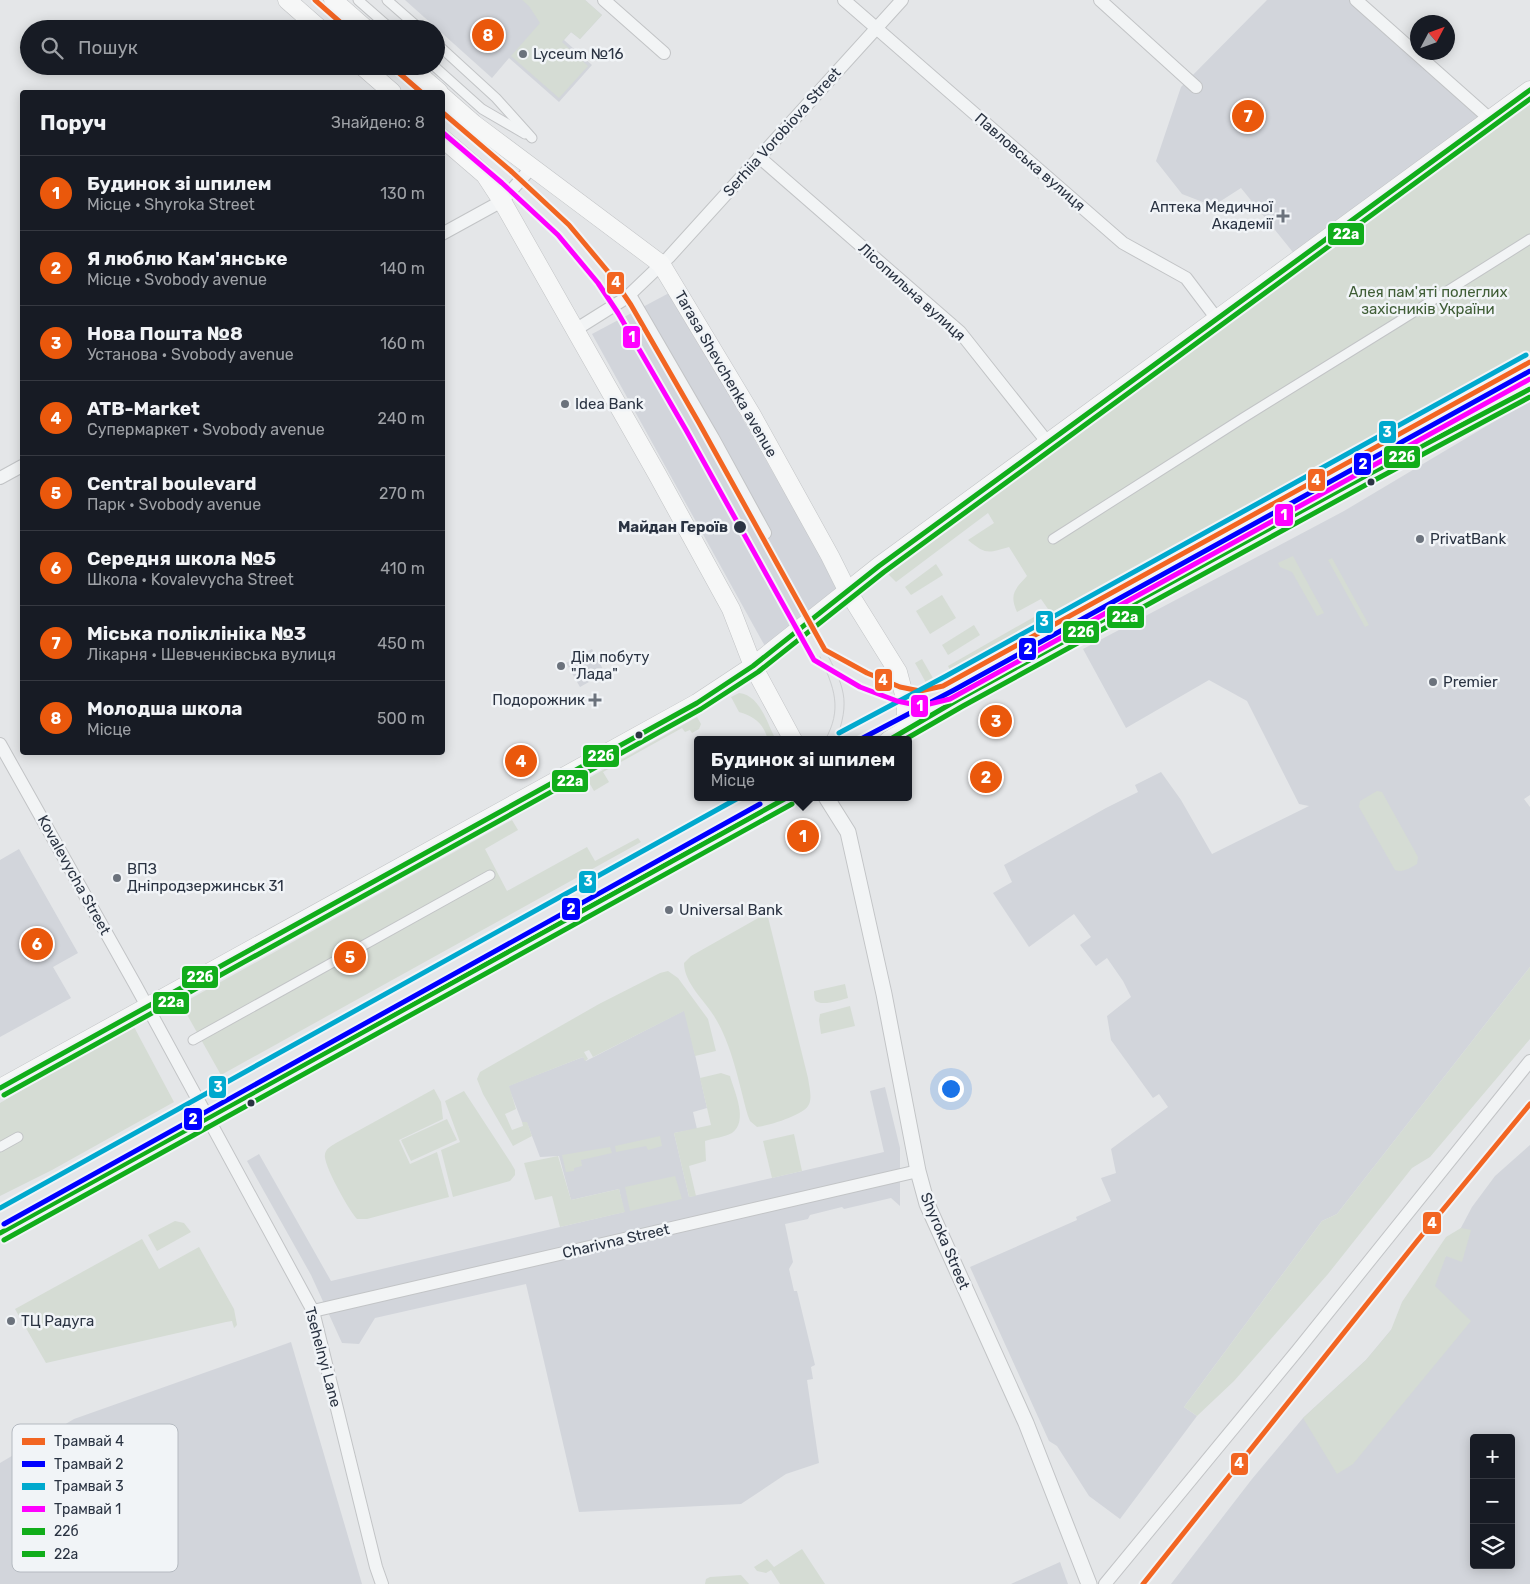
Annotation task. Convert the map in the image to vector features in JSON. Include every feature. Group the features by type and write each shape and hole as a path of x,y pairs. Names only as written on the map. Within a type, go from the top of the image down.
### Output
{"main road":[{"path":"287,0 310,20"},
{"path":"333,0 356,20"},
{"path":"372,75 390,90"},
{"path":"419,75 437,90"},
{"path":"0,1088 698,703 753,666 847,590 1530,90"},
{"name":"Tarasa Shevchenka avenue","path":"445,99 474,124 661,264 753,417 847,590 898,672 906,702 906,729"},
{"path":"445,141 485,175 502,201 657,474 730,609 753,666 791,736"},
{"path":"895,736 1367,475 1530,389"},
{"path":"0,1234 781,801"}],"street":[{"path":"358,0 381,20"},
{"path":"387,0 410,20"},
{"path":"604,0 664,53"},
{"name":"Павловська вулиця","path":"844,0 876,30 1123,243 1186,278 1217,319"},
{"name":"Serhiia Vorobiova Street","path":"575,330 630,295 661,264 902,0"},
{"path":"1100,0 1196,87"},
{"path":"1356,0 1490,118"},
{"path":"444,75 482,109 532,138 496,98 445,51"},
{"name":"Лісопильна вулиця","path":"759,157 960,332 1048,443"},
{"path":"445,232 502,201 532,167"},
{"path":"1053,539 1530,239"},
{"path":"630,295 713,438 765,534"},
{"path":"0,478 20,467"},
{"name":"Kovalevycha Street","path":"0,744 208,1120"},
{"name":"Shyroka Street","path":"829,801 848,832 884,994 918,1171 927,1204 1026,1423 1089,1584"},
{"path":"193,1040 490,875"},
{"path":"1105,1584 1291,1359 1530,1062"},
{"name":"Tsehelnyi Lane","path":"208,1120 313,1311 376,1567 382,1584"},
{"path":"0,1147 18,1137"},
{"name":"Charivna Street","path":"313,1311 918,1171"}],"shaded area":[{"name":"Lyceum №16","path":"405,0 585,0 602,15 580,39 571,32 564,40 592,65 559,102 509,58 492,78 445,36 445,20 427,20"},
{"path":"1267,0 1349,0 1410,54 1410,60 1417,60 1483,119 1296,256 1241,188 1213,206 1182,194 1156,161 1181,87"},
{"path":"671,292 839,589 766,648 592,334"},
{"path":"1530,400 1530,795 1524,799 1530,807 1530,967 1337,1214 1322,1221 1184,1407 1197,1416 1120,1519 1089,1496 1057,1446 1049,1441 970,1267 1077,1220 1076,1217 1111,1201 1101,1178 1116,1173 1111,1149 1168,1107 1159,1094 1153,1098 1111,1040 1107,1016 1131,997 1123,981 1107,958 1096,966 1080,945 1091,937 1074,914 1029,947 993,893 1012,882 1004,865 1138,792 1135,785 1161,772 1181,800 1212,854 1309,806 1299,804 1247,701 1209,680 1126,728 1083,649 1344,511"},
{"path":"592,649 605,673 580,687 566,663"},
{"path":"19,849 78,953 53,967 71,998 0,1037 0,860"},
{"path":"685,1010 707,1108 693,1112 697,1129 674,1133 689,1197 884,1152 870,1091 885,1087 900,1148 900,1206 891,1198 844,1209 842,1207 810,1215 808,1219 785,1224 793,1262 789,1269 794,1291 797,1291 815,1365 811,1367 813,1379 807,1380 819,1463 786,1474 741,1504 579,1512 526,1284 375,1318 359,1344 342,1343 311,1275 247,1161 259,1154 331,1281 624,1212 619,1189 571,1200 559,1156 540,1157 527,1123 522,1122 508,1086 583,1057 586,1061"},
{"path":"1530,1145 1530,1584 1171,1584 1252,1479 1303,1418 1366,1360 1391,1330 1446,1256 1472,1207 1495,1176"},
{"path":"291,1342 362,1584 0,1584 0,1463 12,1456 12,1572 178,1572 178,1424 66,1424 74,1419"},
{"path":"1060,1562 1068,1584 1011,1584"}],"green space":[{"path":"522,0 585,0 602,15 580,39 571,32 562,42 588,66 559,98 511,56 540,23 529,6"},
{"name":"Алея пам'яті полеглих захісників України","path":"1530,103 1530,358 1054,620 954,678 948,666 1048,609 1041,599 1017,612 1013,596 1027,576 1009,547 996,551 987,551 968,540 994,523 988,513 896,582 888,574"},
{"path":"1293,556 1324,613 1317,616 1292,572 1280,567 1278,563"},
{"path":"1332,558 1369,625 1365,627 1328,560"},
{"path":"936,564 943,575 911,595 905,587"},
{"path":"942,595 956,618 930,634 916,611"},
{"path":"974,625 980,635 948,655 942,645"},
{"path":"922,659 937,685 929,688 915,663"},
{"path":"739,693 746,695 758,704 774,736 767,736 758,722 739,712 731,697"},
{"path":"697,717 701,724 699,729 692,733 690,730 685,732 682,728 603,772 609,782 594,791 587,779"},
{"path":"1377,791 1382,792 1418,857 1417,864 1406,870 1395,870 1359,807 1360,801"},
{"path":"512,820 518,830 485,849 507,891 587,847 595,861 638,838 641,842 221,1075 181,1004"},
{"path":"767,913 808,1078 810,1096 808,1106 799,1113 769,1125 757,1127 750,1121 748,1116 726,1039 714,1016 687,978 684,963 691,956"},
{"path":"1530,967 1530,1039 1430,1157 1412,1168 1328,1274 1234,1381 1197,1416 1184,1407 1322,1221 1337,1214"},
{"path":"668,971 678,978 708,1019 716,1051 695,1056 684,1011 593,1057 589,1050 584,1052 588,1059 585,1061 583,1057 509,1086 516,1109 505,1114 512,1130 523,1126 522,1122 527,1122 532,1136 513,1146 483,1094 477,1079 480,1072 599,1004 660,973"},
{"path":"845,984 848,998 826,1003 815,1000 814,991"},
{"path":"850,1006 855,1026 821,1034 820,1014"},
{"path":"133,1025 174,1102 52,1170 0,1196 0,1103"},
{"path":"721,1073 730,1076 739,1106 739,1121 737,1128 732,1133 705,1141 706,1161 689,1166 696,1196 689,1197 674,1133 711,1125 700,1078"},
{"path":"434,1089 441,1102 443,1119 399,1140 410,1164 437,1152 449,1197 367,1219 357,1219 332,1177 325,1159 326,1151 336,1143"},
{"path":"464,1091 511,1163 515,1170 515,1175 510,1181 453,1197 441,1150 460,1142 445,1101"},
{"path":"447,1119 457,1140 411,1161 401,1140"},
{"path":"794,1134 802,1171 772,1178 763,1141"},
{"path":"660,1136 662,1146 648,1150 646,1146 616,1152 615,1146"},
{"path":"610,1147 612,1153 581,1160 582,1166 574,1168 574,1171 566,1172 562,1155"},
{"path":"558,1156 571,1200 619,1189 625,1212 560,1227 552,1196 535,1200 524,1163"},
{"path":"675,1176 682,1199 630,1211 625,1187"},
{"path":"175,1221 184,1223 191,1232 157,1251 148,1235"},
{"path":"1461,1228 1471,1230 1462,1262 1446,1256 1435,1286 1471,1321 1353,1464 1337,1474 1303,1418 1366,1360 1391,1330 1402,1302 1446,1237"},
{"path":"142,1239 159,1269 199,1247 234,1309 237,1325 234,1328 232,1321 226,1322 46,1363 15,1309"},
{"path":"802,1549 825,1584 780,1584 771,1570 766,1573 757,1571 754,1567 767,1559 774,1567"},
{"path":"741,1575 749,1584 705,1584 706,1579 710,1577"}],"tram line":[{"name":"4","path":"315,0 338,20"},
{"name":"4","path":"401,75 419,90"},
{"name":"4","path":"445,115 512,172 569,225 610,274 631,305 699,423 825,650 867,673 900,687 920,691 943,686 1530,362"},
{"name":"1","path":"445,135 502,183 558,235 598,283 618,313 686,430 814,660 860,687 897,701 921,706 950,699 1530,379"},
{"name":"3","path":"839,733 946,676 1526,355"},
{"name":"2","path":"867,736 954,690 1530,371"},
{"path":"825,650 837,674 843,694 843,714 837,736"},
{"path":"820,657 832,688 835,708 831,729 827,736"},
{"name":"3","path":"0,1208 733,801"},
{"name":"2","path":"4,1224 760,804"},
{"name":"4","path":"1143,1584 1418,1240 1530,1104"}],"transit line":[{"name":"22б","path":"0,1088 697,703 753,666 879,566 1530,90"},
{"name":"22a","path":"4,1095 701,709 758,672 884,572 1530,99"},
{"name":"22б","path":"896,736 959,699 1367,475 1530,389"},
{"name":"22a","path":"911,736 1371,482 1530,397"},
{"name":"22б","path":"0,1233 781,801"},
{"name":"22a","path":"4,1240 792,804"}],"place":[{"name":"Молодша школа","path":"488,35"},
{"name":"Lyceum №16","path":"523,54"},
{"name":"Міська поліклініка №3","path":"1248,116"},
{"name":"Аптека Медичної Академії","path":"1283,216"},
{"name":"Idea Bank","path":"565,404"},
{"name":"Майдан Героїв","path":"740,527"},
{"name":"PrivatBank","path":"1420,539"},
{"name":"Дім побуту \"Лада\"","path":"561,666"},
{"name":"Premier","path":"1433,682"},
{"name":"Подорожник","path":"595,700"},
{"name":"Нова Пошта №8","path":"996,721"},
{"name":"ATB-Market","path":"521,761"},
{"name":"Я люблю Кам'янське","path":"986,777"},
{"name":"Будинок зі шпилем","path":"803,836"},
{"name":"ВПЗ Дніпродзержинськ 31","path":"117,878"},
{"name":"Universal Bank","path":"669,910"},
{"name":"Середня школа №5","path":"37,944"},
{"name":"Central boulevard","path":"350,957"},
{"name":"ТЦ Радуга","path":"11,1321"}]}
